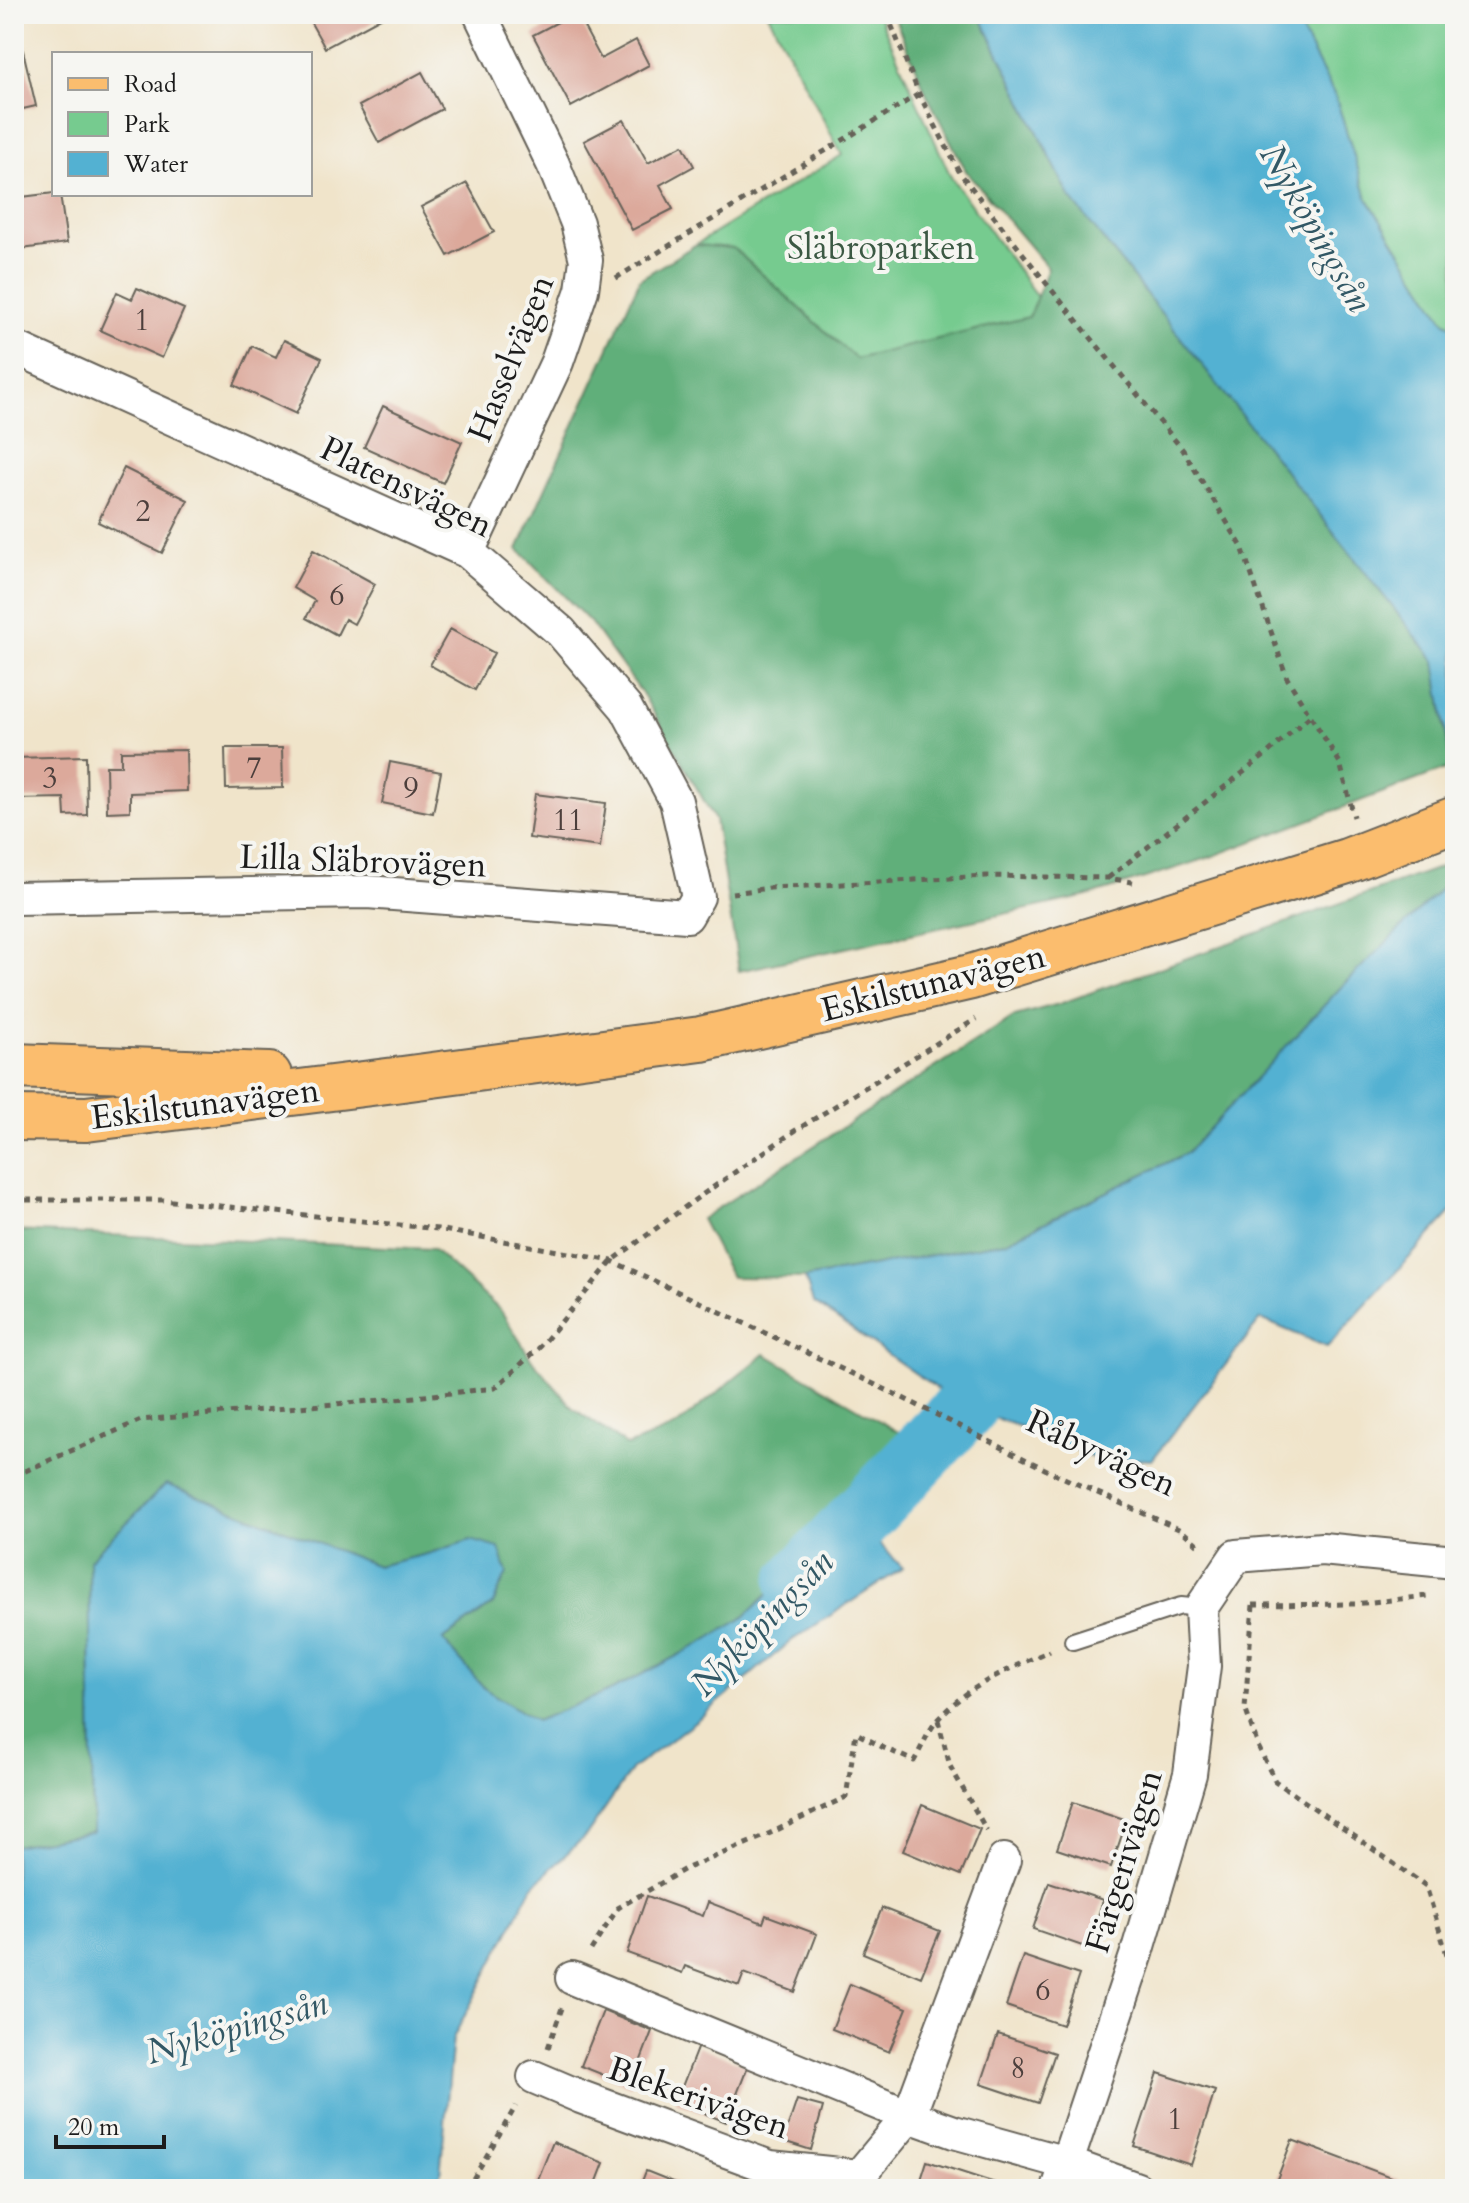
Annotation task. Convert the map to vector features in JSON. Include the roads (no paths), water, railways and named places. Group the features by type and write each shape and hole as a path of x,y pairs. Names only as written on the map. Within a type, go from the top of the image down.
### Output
{"main road":[{"name":"Eskilstunavägen","path":"14,1118 86,1119 701,1039 971,977 1352,844 1455,819"},
{"name":"Eskilstunavägen","path":"14,1066 395,1080"}],"street":[{"name":"Hasselvägen","path":"468,552 557,362 582,290 586,260 577,223 553,164 480,14"},
{"name":"Platensvägen","path":"14,347 468,552 561,632 626,708 676,801 698,897"},
{"name":"Lilla Släbrovägen","path":"14,898 367,892 687,916 698,897"},
{"path":"1201,1608 1228,1568 1322,1549 1455,1562"},
{"name":"Färgerivägen","path":"1062,2176 1137,1953 1190,1774 1204,1666 1201,1608"},
{"name":"Blekerivägen","path":"534,2077 770,2167 859,2176 909,2116 1004,1860"},
{"name":"Blekerivägen","path":"572,1978 1062,2176 1137,2189"}],"lane":[{"path":"1073,1641 1181,1606 1201,1608"}],"water":[{"path":"979,14 1293,14 1336,98 1367,198 1444,321 1455,327 1455,791 1435,661 1070,197"},
{"path":"1455,875 1455,1208 1327,1347 1261,1319 1152,1460 1093,1457 1030,1430 965,1408 813,1302 805,1278 1005,1242 1187,1153 1342,986"},
{"path":"166,1484 377,1566 471,1540 499,1548 507,1573 493,1604 443,1640 485,1689 536,1721 612,1690 743,1618 852,1515 903,1568 791,1641 702,1716 632,1769 588,1833 532,1887 453,2038 440,2175 419,2189 14,2189 14,1846 93,1832 89,1560"}],"waterway":[{"name":"Nyköpingsån","path":"798,1583 965,1408 1003,1328"}],"park label":[{"name":"Släbroparken","path":"881,247"}]}
